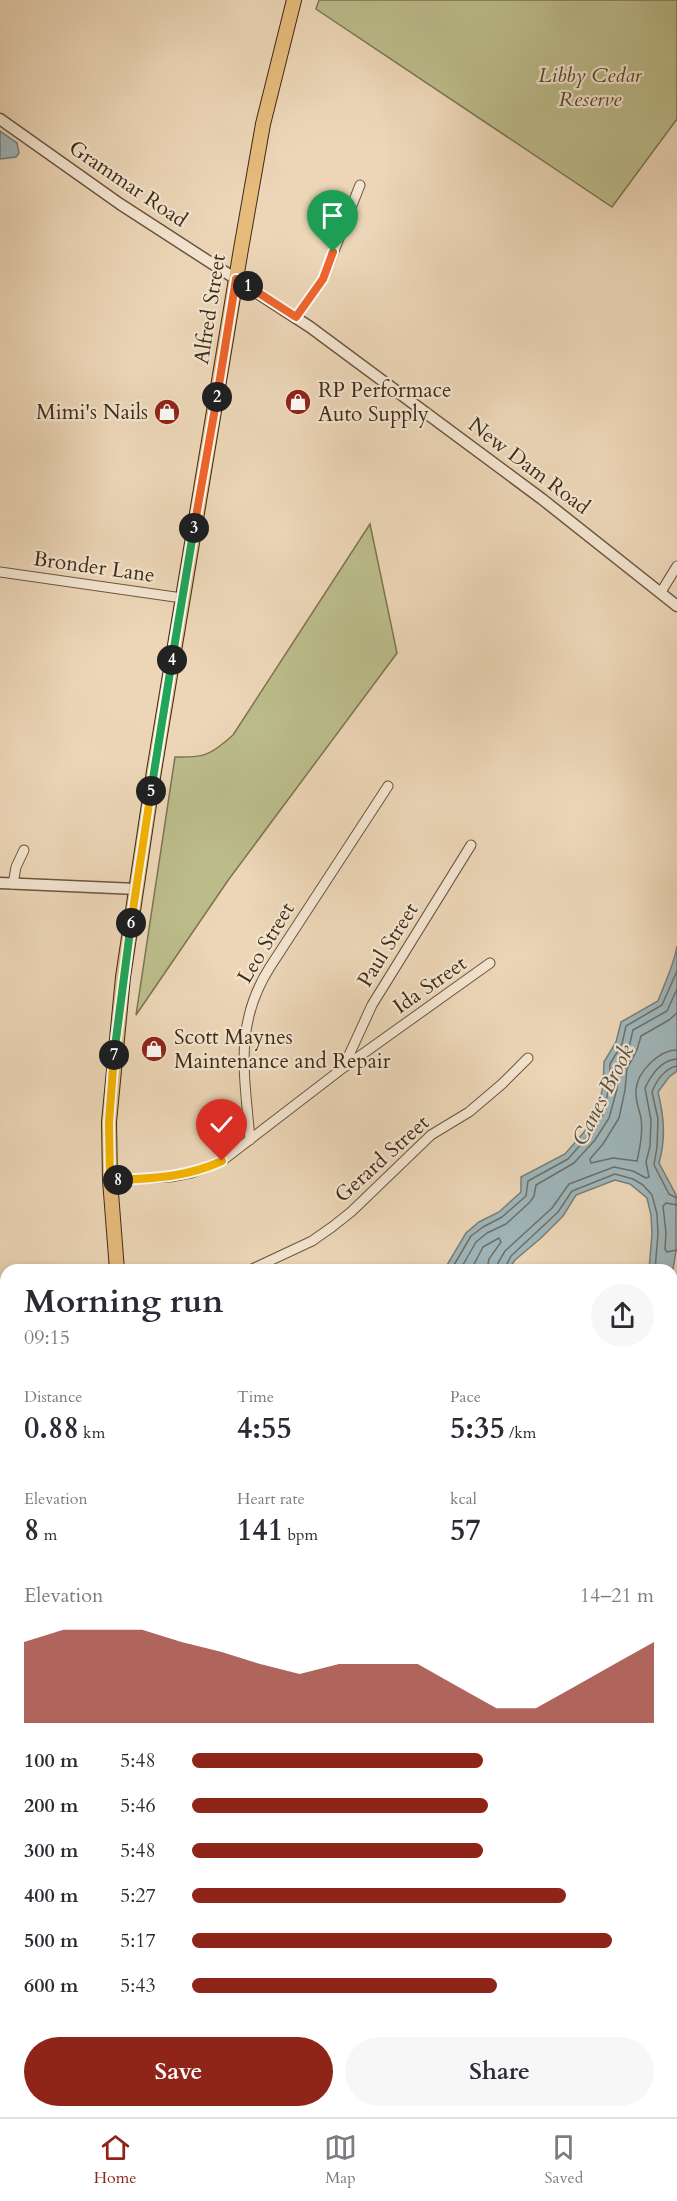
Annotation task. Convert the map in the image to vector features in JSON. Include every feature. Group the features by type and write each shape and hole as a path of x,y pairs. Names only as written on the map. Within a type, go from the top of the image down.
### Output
{"main road":[{"name":"Alfred Street","path":"117,1264 110,1180 109,1122 123,977 182,598 263,124 294,0"}],"street":[{"name":"Grammar Road","path":"0,119 120,204 236,279"},
{"path":"296,317 323,279 360,185"},
{"name":"New Dam Road","path":"236,279 296,317 545,501 677,606"},
{"path":"661,592 677,566"},
{"name":"Bronder Lane","path":"0,572 182,598"},
{"name":"Leo Street","path":"250,1140 243,1049 246,1020 254,995 388,786"},
{"name":"Paul Street","path":"343,1068 372,1005 471,845"},
{"path":"13,884 16,867 24,850"},
{"path":"0,883 137,889"},
{"name":"Ida Street","path":"110,1180 170,1177 191,1173 222,1161 343,1068 490,963"},
{"name":"Gerard Street","path":"263,1264 312,1241 332,1227 351,1212 432,1135 469,1112 528,1058"}],"green space":[{"name":"Libby Cedar Reserve","path":"319,0 677,0 677,119 612,207 316,9"},
{"path":"370,524 397,653 229,879 136,1015 175,757 207,754 233,735"}],"water":[{"path":"0,131 17,143 19,153 16,157 0,159"},
{"name":"Canes Brook","path":"677,946 677,1071 669,1077 658,1092 663,1128 663,1145 659,1163 676,1195 674,1264 650,1264 652,1234 647,1198 630,1184 615,1180 576,1195 563,1216 512,1264 448,1264 466,1233 479,1222 499,1212 521,1192 521,1177 565,1154 585,1131 598,1110 603,1086 604,1062 616,1042 621,1022 658,1001"}],"place":[{"name":"RP Performace Auto Supply","path":"298,402"},
{"name":"Mimi's Nails","path":"167,412"},
{"name":"Scott Maynes Maintenance and Repair","path":"154,1049"}],"route":[{"path":"222,1161 191,1173 170,1177 110,1180 109,1122 123,977 182,598 236,279 296,317 323,279 333,252"}]}
